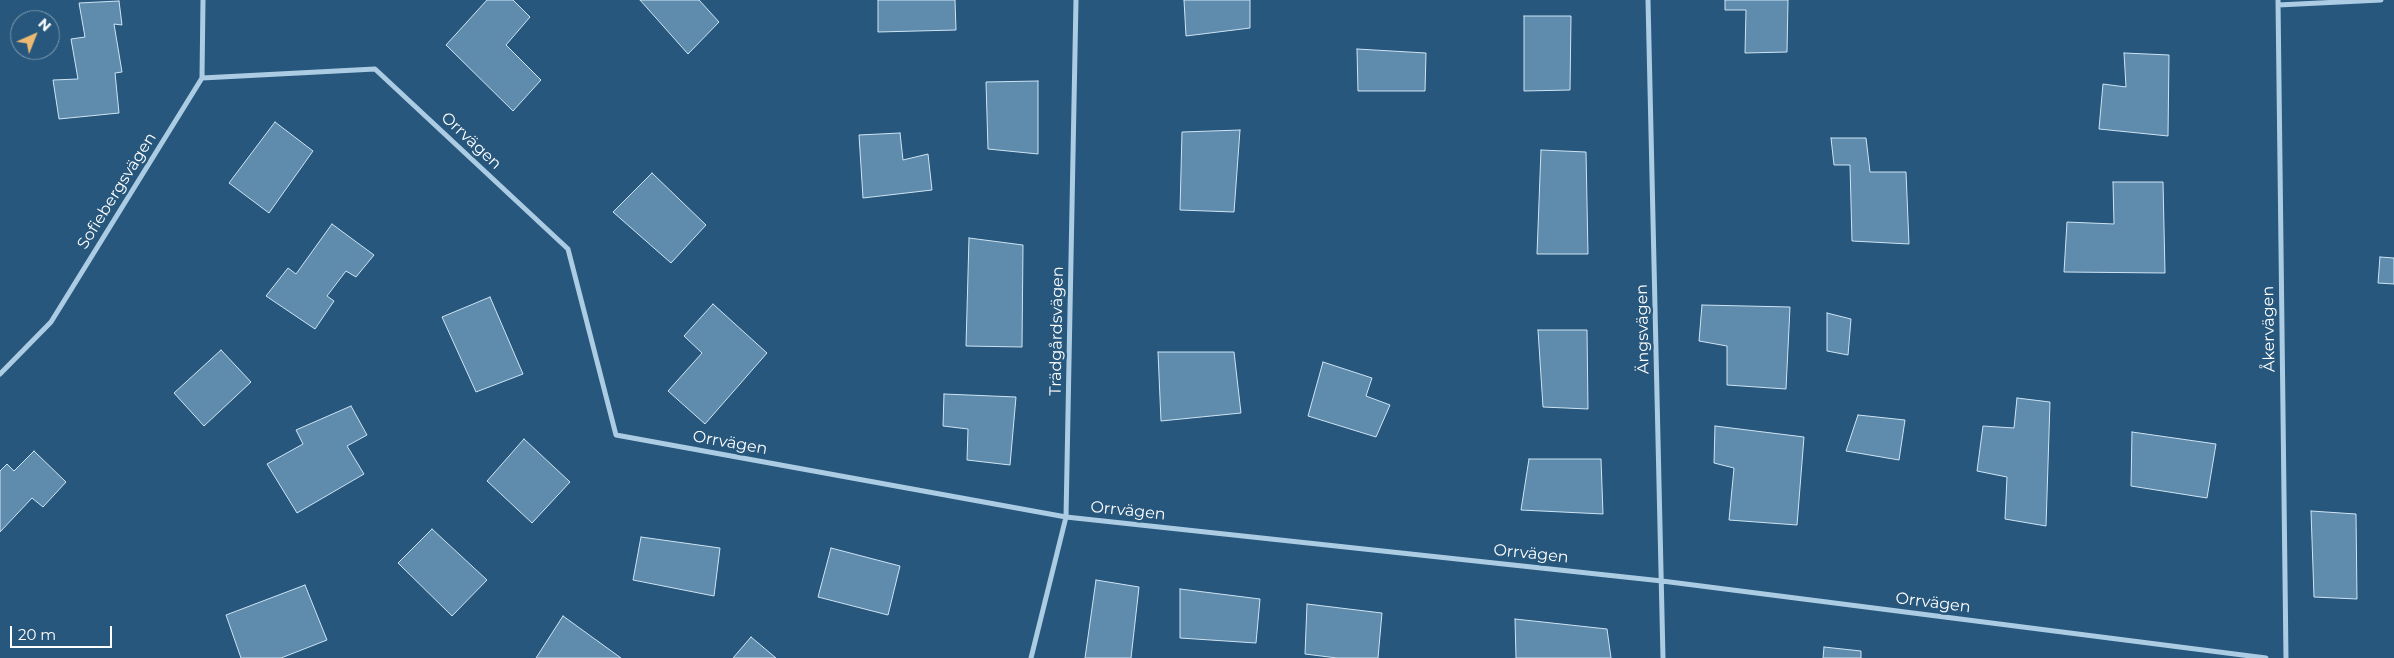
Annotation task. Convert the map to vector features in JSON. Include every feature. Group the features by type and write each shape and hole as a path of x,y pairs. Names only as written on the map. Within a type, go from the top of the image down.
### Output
{"street":[{"path":"202,78 203,0"},
{"name":"Trädgårdsvägen","path":"1031,658 1066,517 1076,0"},
{"name":"Ängsvägen","path":"1648,0 1663,658"},
{"path":"2278,3 2381,0"},
{"name":"Åkervägen","path":"2278,3 2286,658"},
{"name":"Orrvägen","path":"202,78 375,69 568,249 616,435 1066,517 1662,580 2266,658"},
{"name":"Sofiebergsvägen","path":"0,374 51,322 202,78"}],"building":[{"path":"487,0 513,0 530,17 506,45 541,80 513,111 446,45"},
{"path":"640,0 699,0 719,22 688,54"},
{"path":"878,0 955,0 956,30 878,32"},
{"path":"1184,0 1250,0 1250,28 1186,36"},
{"path":"1725,0 1788,0 1787,52 1745,53 1746,10 1725,10"},
{"path":"119,1 122,25 114,24 122,72 115,73 119,113 59,119 53,80 78,79 71,39 85,37 79,3"},
{"path":"1524,16 1571,16 1570,90 1524,91"},
{"path":"1357,49 1426,53 1425,91 1358,91"},
{"path":"2124,53 2169,55 2168,136 2099,129 2103,84 2126,87"},
{"path":"1038,81 1038,154 988,149 986,82"},
{"path":"275,122 313,151 269,213 229,183"},
{"path":"1240,130 1234,212 1180,210 1182,132"},
{"path":"900,133 903,160 928,154 932,190 863,198 859,135"},
{"path":"1831,138 1866,138 1870,172 1906,172 1909,244 1852,241 1850,165 1834,165"},
{"path":"1541,150 1586,152 1588,254 1537,254"},
{"path":"652,173 706,225 671,263 613,212"},
{"path":"2113,182 2163,182 2165,273 2064,272 2067,222 2114,224"},
{"path":"332,224 374,255 356,277 346,271 327,296 334,301 315,329 266,296 288,268 296,274"},
{"path":"969,238 1023,245 1022,347 966,346"},
{"path":"2380,257 2394,258 2394,284 2378,283"},
{"path":"490,297 523,374 476,392 442,317"},
{"path":"713,304 767,353 705,424 668,391 702,353 684,336"},
{"path":"1702,305 1790,307 1786,389 1727,385 1727,346 1699,341"},
{"path":"1827,313 1851,319 1848,355 1827,351"},
{"path":"1538,330 1587,330 1588,409 1543,407"},
{"path":"221,350 251,382 204,426 174,393"},
{"path":"1158,352 1234,352 1241,413 1161,421"},
{"path":"1323,362 1372,378 1366,396 1390,405 1376,437 1308,416"},
{"path":"944,394 1016,397 1010,465 967,460 968,429 943,426"},
{"path":"2017,398 2050,402 2046,526 2005,519 2007,477 1977,471 1983,426 2014,428"},
{"path":"351,406 367,435 347,446 364,474 297,513 267,464 303,444 296,430"},
{"path":"1858,415 1905,420 1899,460 1846,451"},
{"path":"1715,426 1804,437 1797,525 1729,520 1734,468 1714,463"},
{"path":"2132,432 2216,444 2207,498 2131,486"},
{"path":"524,439 570,482 532,523 487,481"},
{"path":"34,451 66,482 43,507 32,498 0,532 0,471 7,464 14,471"},
{"path":"1529,459 1601,459 1603,514 1521,510"},
{"path":"2311,511 2356,514 2357,599 2314,597"},
{"path":"432,529 487,580 452,616 398,563"},
{"path":"641,537 720,548 714,596 633,580"},
{"path":"831,548 900,566 888,615 818,597"},
{"path":"1096,580 1139,587 1131,658 1085,658"},
{"path":"305,585 327,640 281,658 241,658 226,615"},
{"path":"1180,589 1260,599 1256,643 1180,638"},
{"path":"1307,604 1382,613 1378,658 1337,658 1305,654"},
{"path":"563,616 621,658 536,658"},
{"path":"1515,619 1607,629 1611,658 1516,658"},
{"path":"751,637 776,658 733,658"},
{"path":"1824,647 1861,651 1861,658 1823,658"}]}
